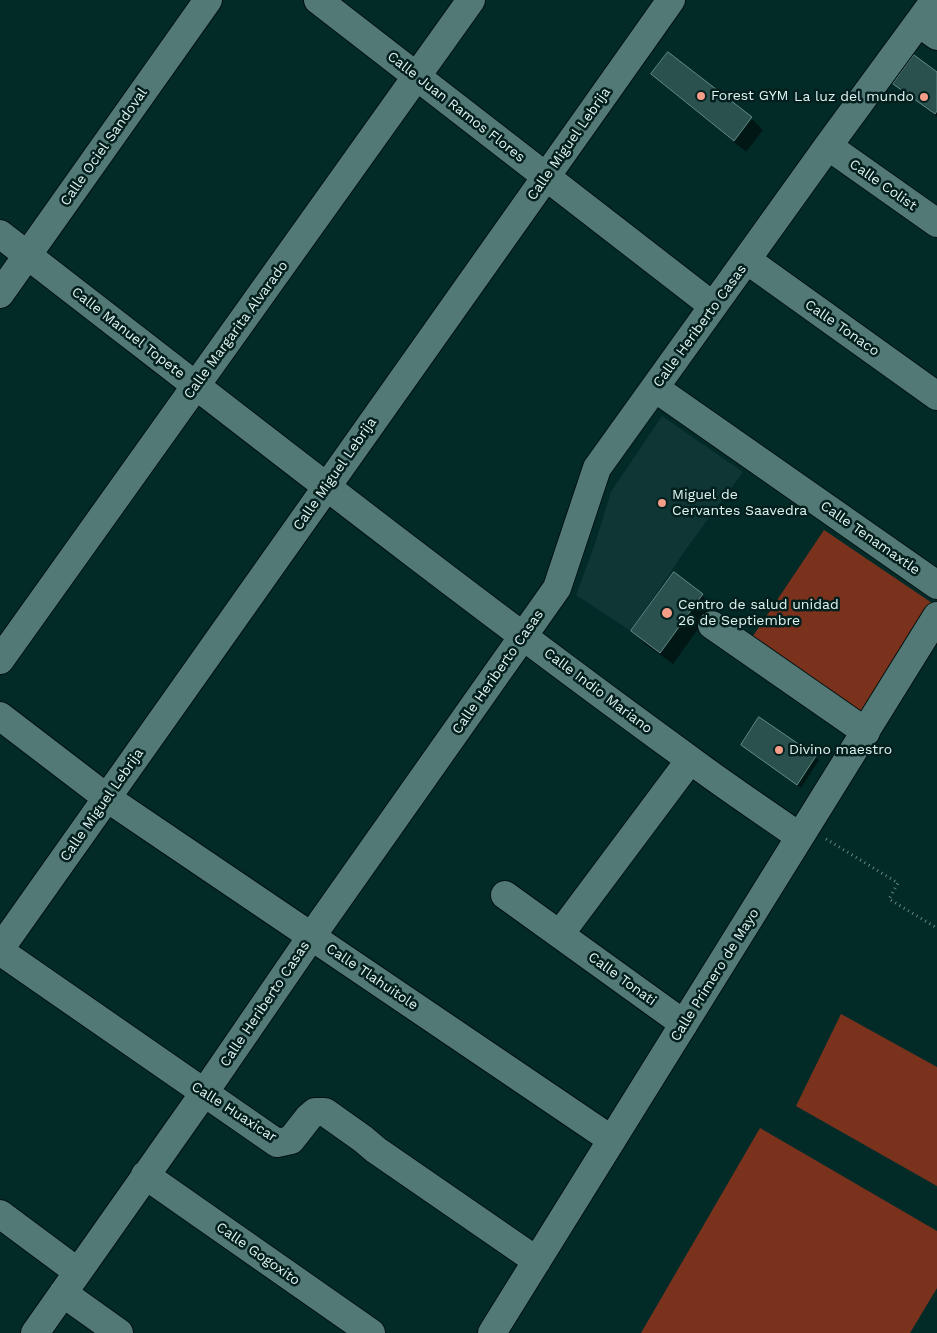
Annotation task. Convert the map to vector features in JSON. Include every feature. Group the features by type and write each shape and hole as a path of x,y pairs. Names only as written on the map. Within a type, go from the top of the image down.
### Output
{"street":[{"name":"Calle Ociel Sandoval","path":"0,294 208,0"},
{"name":"Calle Juan Ramos Flores","path":"318,0 713,306"},
{"name":"Calle Margarita Alvarado","path":"0,660 471,0"},
{"name":"Calle Miguel Lebrija","path":"0,950 671,0"},
{"name":"Calle Heriberto Casas","path":"35,1333 557,588 597,468 828,146 928,29 936,0"},
{"name":"Calle Colist","path":"828,146 937,223"},
{"name":"Calle Manuel Topete","path":"0,234 326,487"},
{"name":"Calle Tonaco","path":"747,260 937,396"},
{"name":"Calle Tenamaxtle","path":"655,388 937,585"},
{"name":"Calle Indio Mariano","path":"326,487 690,760 803,832"},
{"name":"Calle Primero de Mayo","path":"492,1333 937,616"},
{"path":"712,625 866,732"},
{"name":"Calle Tlahuitole","path":"0,716 107,798 612,1140"},
{"path":"560,934 690,760"},
{"name":"Calle Tonati","path":"505,895 684,1024"},
{"name":"Calle Huaxicar","path":"0,950 277,1143 291,1140 315,1112 325,1112 364,1139 376,1150 537,1261"},
{"name":"Calle Gogoxito","path":"146,1175 371,1333"},
{"path":"0,1214 71,1282 119,1333"}],"path":[{"path":"803,832 898,883 889,899 937,928"}],"shaded area":[{"path":"662,416 743,472 686,549 631,631 576,595 595,544 611,492"},
{"path":"824,530 932,603 857,720 747,645"},
{"path":"841,1014 937,1067 937,1186 796,1106"},
{"path":"760,1128 937,1231 937,1288 910,1333 641,1333"}],"building":[{"name":"Forest GYM","path":"668,52 752,117 734,141 651,74"},
{"name":"La luz del mundo","path":"914,55 937,72 937,111 935,114 893,84"},
{"name":"Centro de salud unidad 26 de Septiembre","path":"674,572 703,594 660,653 631,631"},
{"name":"Divino maestro","path":"759,717 816,756 797,785 741,745"}],"place":[{"name":"Forest GYM","path":"701,96"},
{"name":"La luz del mundo","path":"924,97"},
{"name":"Miguel de Cervantes Saavedra","path":"662,503"},
{"name":"Centro de salud unidad 26 de Septiembre","path":"667,613"},
{"name":"Divino maestro","path":"779,750"}]}
